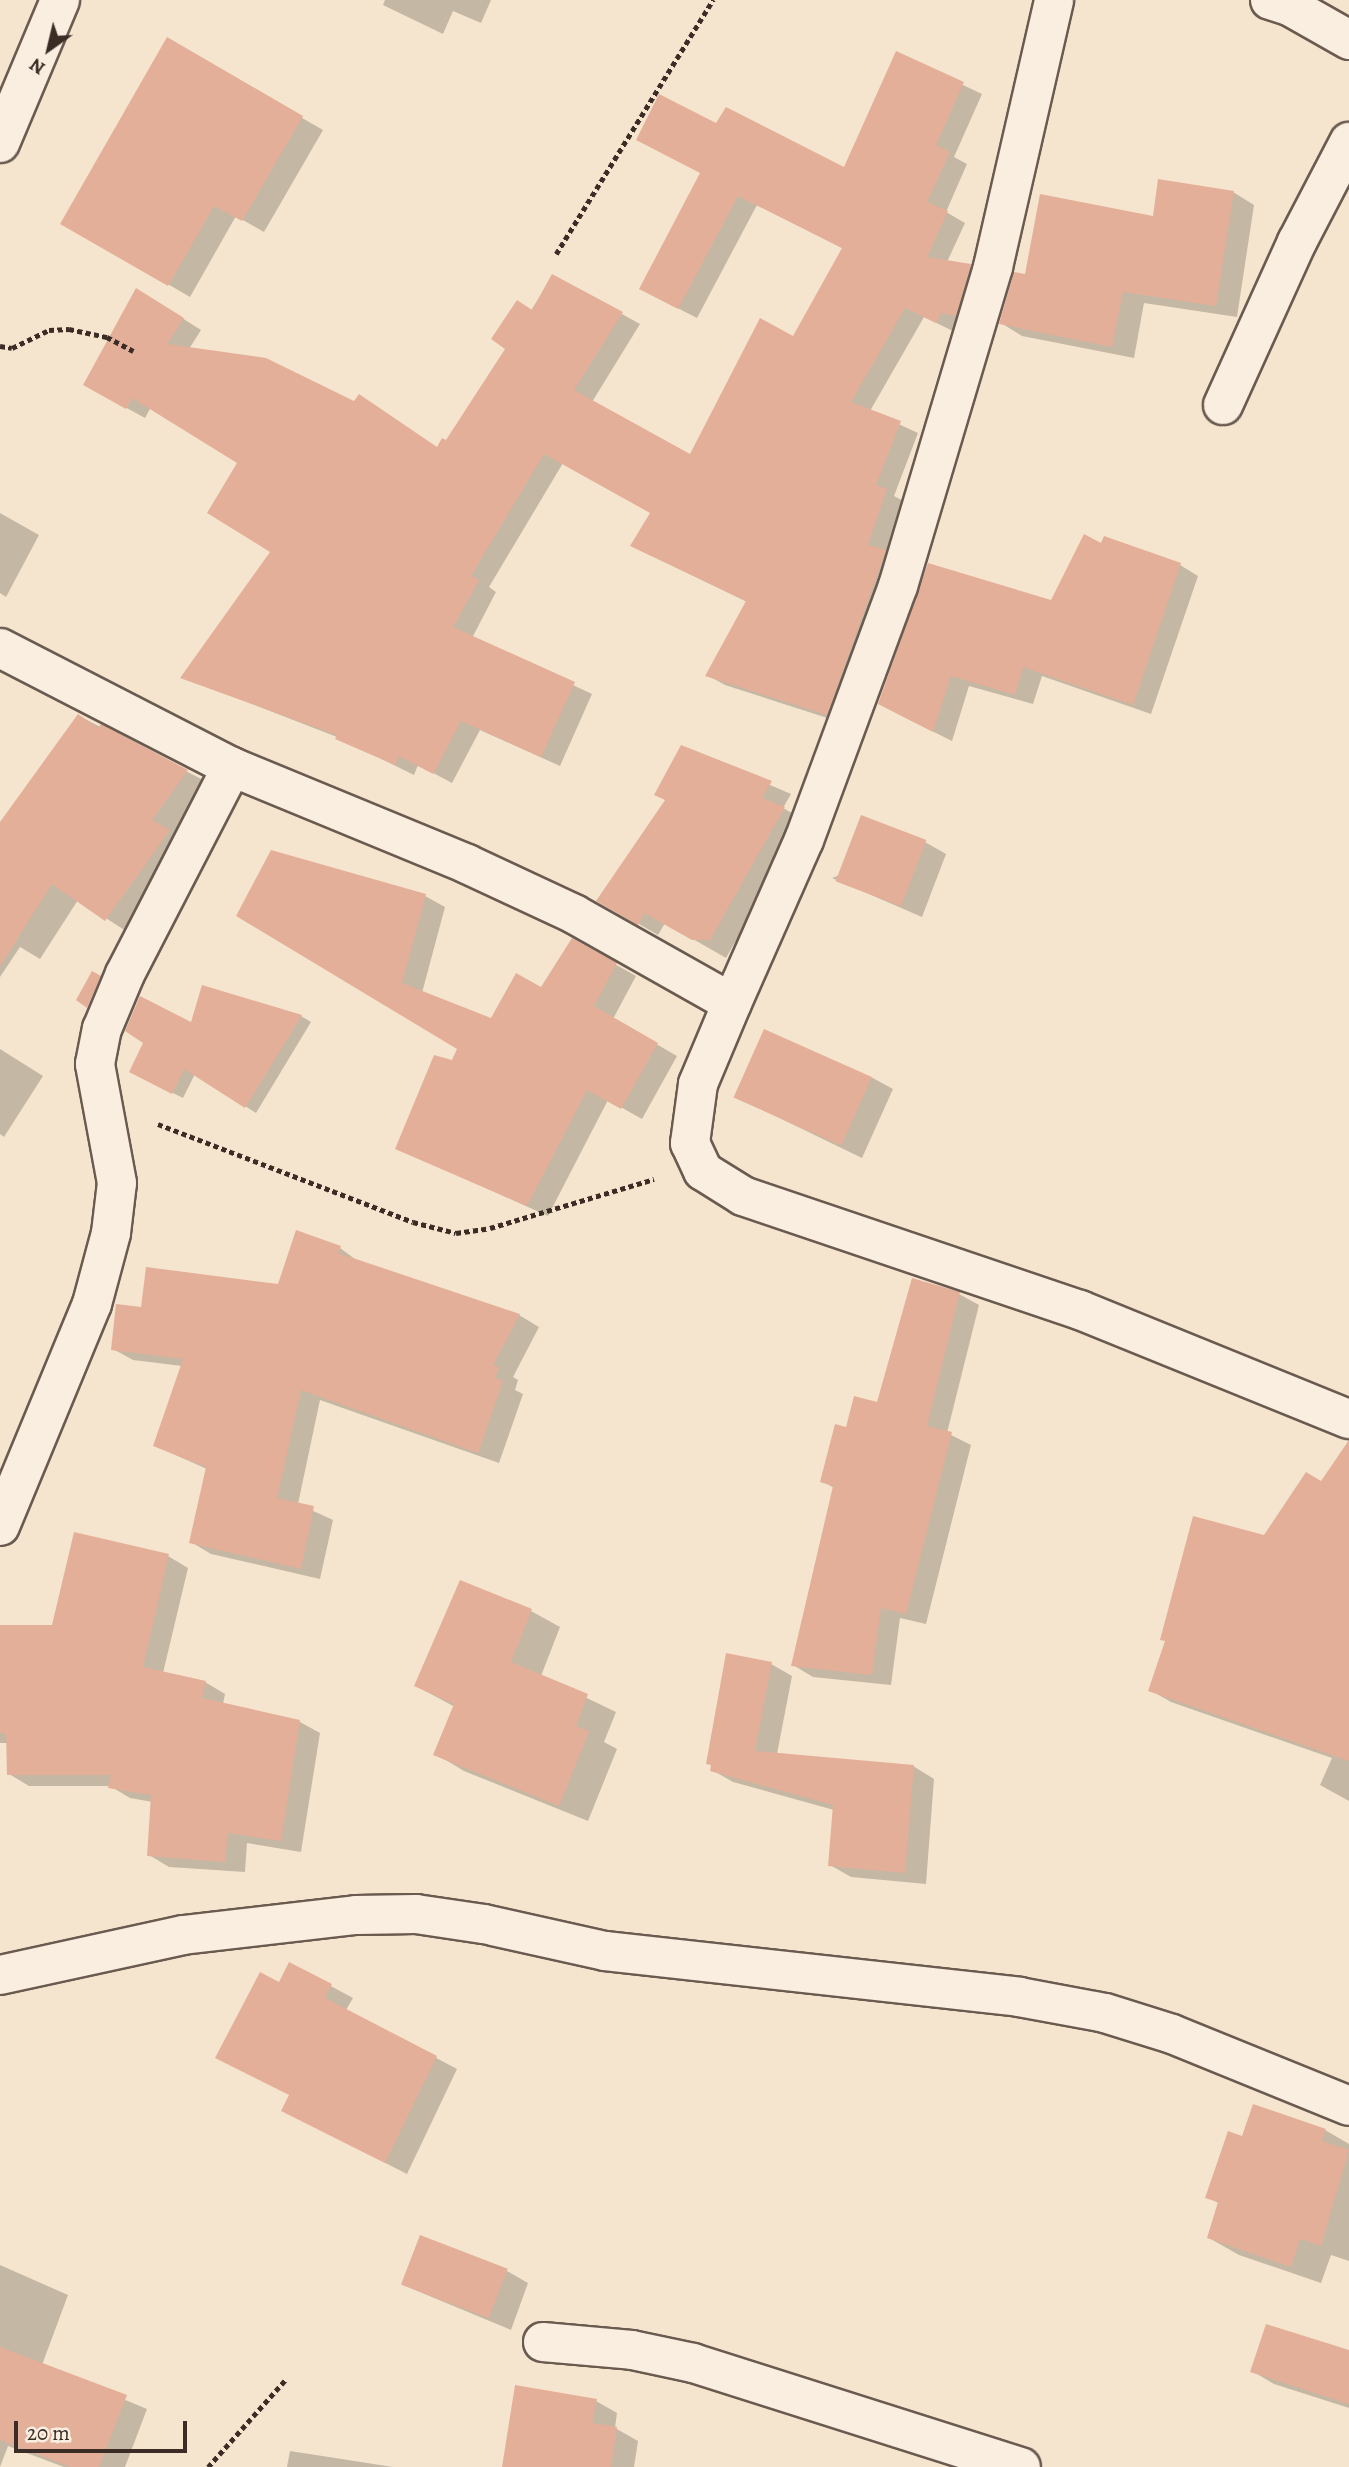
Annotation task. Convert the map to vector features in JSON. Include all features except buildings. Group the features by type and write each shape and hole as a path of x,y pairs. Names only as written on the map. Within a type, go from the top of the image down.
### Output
{"street":[{"path":"0,143 60,0"},
{"path":"1054,0 993,267 898,586 804,840 698,1084 690,1143 703,1171 766,1205 1080,1310 1349,1419"},
{"path":"1270,0 1348,35"},
{"path":"1223,405 1297,242 1349,142"},
{"path":"0,648 232,766 467,864 574,914 732,1003"},
{"path":"0,1526 92,1304 111,1233 117,1183 98,1097 95,1064 102,1029 125,974 232,766"},
{"path":"0,1975 183,1935 342,1916 416,1914 632,1955 1019,1997 1105,2013 1172,2034 1349,2106"},
{"path":"543,2342 632,2350 704,2366 1021,2467"}],"path":[{"path":"555,254 713,0"},
{"path":"0,346 12,348 49,330 69,329 107,337 133,351"},
{"path":"98,1097 197,1142 456,1233 490,1228 636,1182 703,1171"},
{"path":"208,2467 286,2379"}]}
